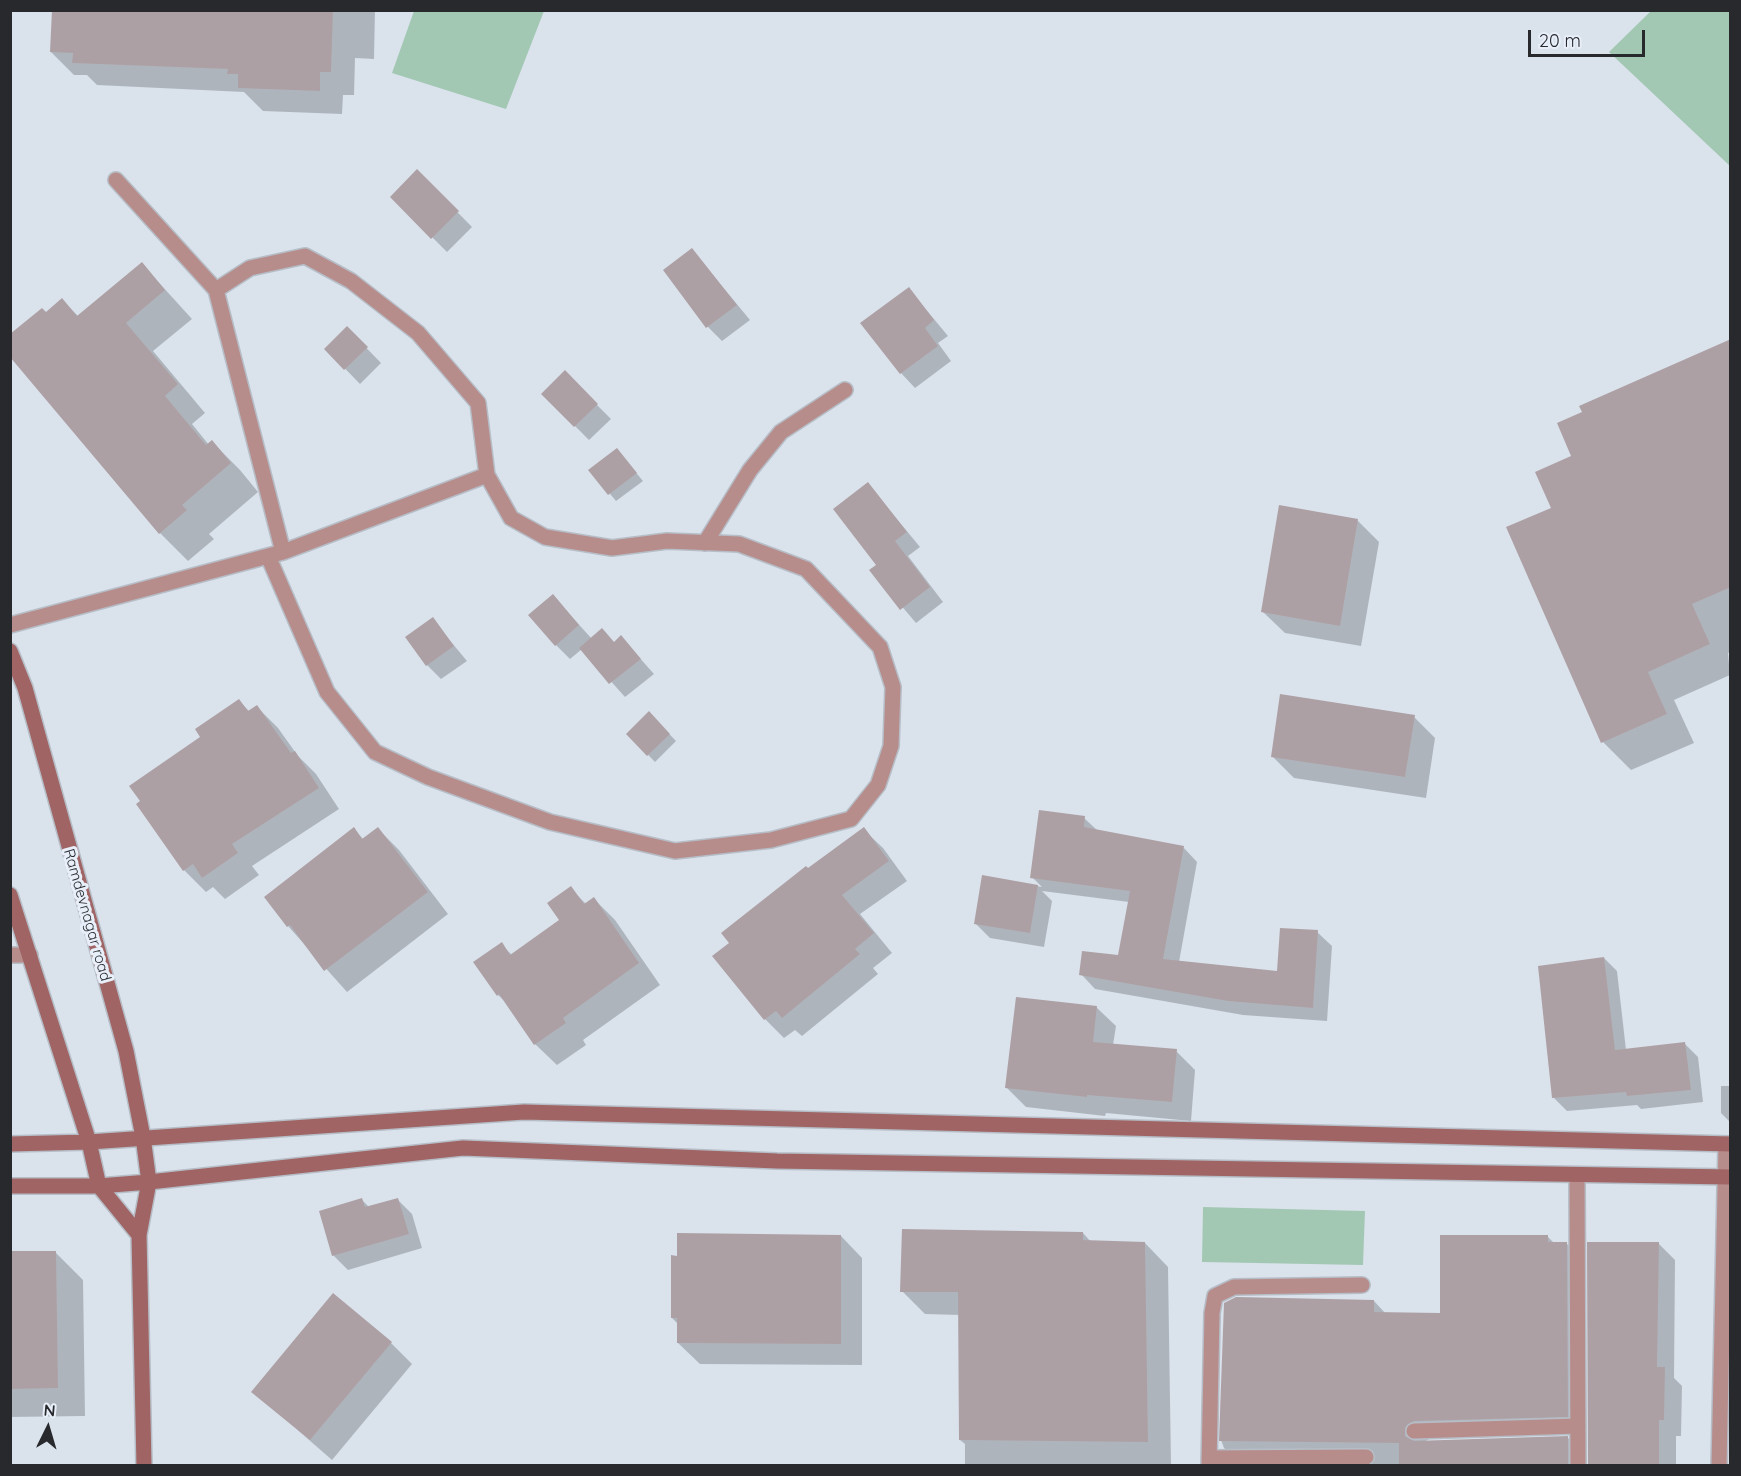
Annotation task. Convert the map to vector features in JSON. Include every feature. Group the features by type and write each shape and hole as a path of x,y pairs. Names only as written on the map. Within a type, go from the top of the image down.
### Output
{"street":[{"path":"117,180 216,290 284,552"},
{"path":"216,290 250,268 305,256 351,281 418,333 478,403 487,475 511,518 546,537 612,548 667,541 739,544 806,569 880,647 893,687 891,746 878,784 851,819 771,840 675,851 550,822 428,777 375,752 327,692 268,556"},
{"path":"705,543 750,470 781,432 845,390"},
{"path":"10,625 284,552 487,475"},
{"name":"Ramdevnagar road","path":"10,651 25,688 126,1051 143,1137 148,1182 139,1235 144,1466"},
{"path":"10,895 89,1142 99,1186 139,1235"},
{"path":"10,955 30,955"},
{"path":"10,1144 89,1142 524,1112 1728,1144 1719,1466"},
{"path":"10,1186 99,1186 148,1182 463,1148 789,1161 1727,1177"},
{"path":"1578,1175 1578,1466"},
{"path":"1362,1285 1234,1287 1215,1296 1212,1313 1209,1462 1366,1457"},
{"path":"1414,1431 1578,1426"}],"green space":[{"path":"414,11 544,11 506,109 392,73"},
{"path":"1651,11 1730,11 1730,166 1609,52"},
{"path":"1203,1207 1365,1211 1363,1265 1202,1262"}],"building":[{"path":"52,10 333,10 331,72 320,72 320,91 238,88 238,74 227,74 228,69 72,63 73,53 50,52"},
{"path":"417,169 459,211 431,239 390,197"},
{"path":"692,248 737,305 706,328 663,270"},
{"path":"142,262 165,290 126,323 178,384 165,396 206,445 212,440 231,463 182,505 187,510 159,534 10,357 10,334 42,308 46,312 62,298 77,316"},
{"path":"909,287 934,320 925,328 938,346 900,374 860,323"},
{"path":"347,326 368,347 344,370 324,349"},
{"path":"1731,339 1731,587 1692,604 1710,644 1648,672 1667,714 1601,743 1506,527 1551,508 1535,472 1571,456 1557,423 1582,412 1579,406"},
{"path":"565,370 598,404 574,427 541,394"},
{"path":"617,448 637,473 608,495 588,470"},
{"path":"868,482 907,532 895,541 930,587 900,610 869,570 876,565 833,509"},
{"path":"1279,505 1358,519 1340,626 1261,612"},
{"path":"553,594 579,625 555,646 528,615"},
{"path":"433,617 454,646 426,666 405,637"},
{"path":"602,628 614,642 621,635 641,659 609,684 579,648"},
{"path":"1280,694 1415,715 1405,777 1271,757"},
{"path":"239,699 248,711 257,705 291,753 295,751 319,788 232,844 238,853 202,878 193,864 183,871 136,804 140,801 129,786 200,737 195,729"},
{"path":"649,711 670,734 647,756 626,734"},
{"path":"1039,810 1085,816 1084,827 1184,846 1163,959 1277,971 1280,928 1318,930 1313,1008 1228,1001 1079,975 1082,951 1118,955 1130,891 1030,878"},
{"path":"354,827 362,839 378,827 428,892 324,971 290,925 287,927 264,897"},
{"path":"864,827 889,861 842,895 874,933 855,949 860,954 782,1018 776,1011 764,1020 712,956 729,943 721,933 806,866 808,868"},
{"path":"982,875 1038,885 1030,933 974,924"},
{"path":"571,886 584,904 594,897 639,963 563,1018 566,1023 534,1045 499,994 497,996 473,962 502,942 510,955 559,920 547,903"},
{"path":"1604,957 1615,1050 1685,1042 1691,1090 1627,1096 1626,1092 1552,1098 1538,966"},
{"path":"1016,997 1097,1006 1093,1042 1177,1049 1172,1102 1087,1095 1087,1097 1005,1088"},
{"path":"362,1198 365,1207 398,1198 409,1234 332,1256 319,1211"},
{"path":"902,1229 1083,1232 1083,1240 1145,1242 1148,1442 959,1440 958,1292 900,1292"},
{"path":"677,1233 841,1235 841,1344 677,1343 677,1318 671,1318 671,1255 677,1256"},
{"path":"1440,1235 1548,1235 1548,1242 1567,1242 1568,1417 1414,1421 1406,1426 1405,1436 1414,1441 1568,1436 1568,1466 1399,1466 1399,1443 1219,1441 1224,1303 1236,1297 1374,1300 1374,1312 1440,1313"},
{"path":"1587,1242 1659,1242 1657,1367 1665,1367 1664,1420 1659,1420 1659,1466 1588,1466"},
{"path":"10,1251 56,1251 58,1388 10,1389"},
{"path":"333,1293 392,1342 310,1440 251,1392"}]}
